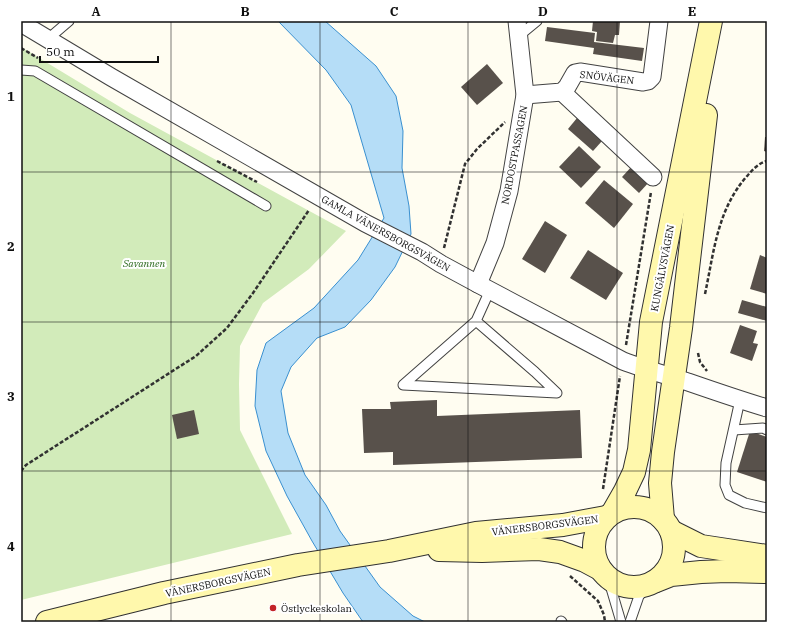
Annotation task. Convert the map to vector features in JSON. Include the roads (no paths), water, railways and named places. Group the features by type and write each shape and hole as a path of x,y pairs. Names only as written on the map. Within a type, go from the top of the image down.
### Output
{"main road":[{"name":"KUNGÄLVSVÄGEN","path":"607,508 625,491 634,472 639,450 652,322 711,21"},
{"path":"652,583 663,575 673,559 674,540 667,525 660,484 663,452 675,378 716,21"},
{"path":"767,556 701,546 667,525 654,512 634,506 607,508 594,542 594,556 604,573 617,584 627,587 638,587 671,575 727,571 767,572"},
{"name":"VÄNERSBORGSVÄGEN","path":"47,622 164,593 329,559 390,551 476,533 563,525 607,508"},
{"name":"VÄNERSBORGSVÄGEN","path":"390,551 482,551 539,549 566,554 585,561 604,573"}],"street":[{"name":"SNÖVÄGEN","path":"562,92 567,87 575,73 580,72 643,82 648,81 652,77 660,21"},
{"name":"GAMLA VÄNERSBORGSVÄGEN","path":"21,23 111,77 365,223 422,252 441,264 623,361 646,370 767,408"},
{"name":"NORDOSTPASSAGEN","path":"484,287 509,190 524,99 519,28"},
{"path":"524,99 562,92 653,177"}],"lane":[{"path":"48,39 70,21"},
{"path":"519,28 537,21"},
{"path":"21,70 35,72 266,206"},
{"path":"476,321 536,372 557,393 403,385 476,321 484,287"},
{"path":"740,400 726,463 725,485 729,495 745,503 767,508"},
{"path":"734,430 763,428 767,430"},
{"path":"604,573 621,622"},
{"path":"630,622 639,596 652,583"}],"water":[{"path":"278,21 325,21 376,66 396,96 403,131 402,168 409,206 411,234 395,267 371,300 345,327 317,338 291,367 281,391 288,433 305,475 326,505 340,531 380,587 413,616 425,622 363,622 343,593 312,541 287,496 266,451 255,406 257,370 266,343 314,308 358,260 384,218 351,105 326,70"}],"place":[{"name":"Östlyckeskolan","path":"273,608"}],"park label":[{"name":"Savannen","path":"144,263"}]}
